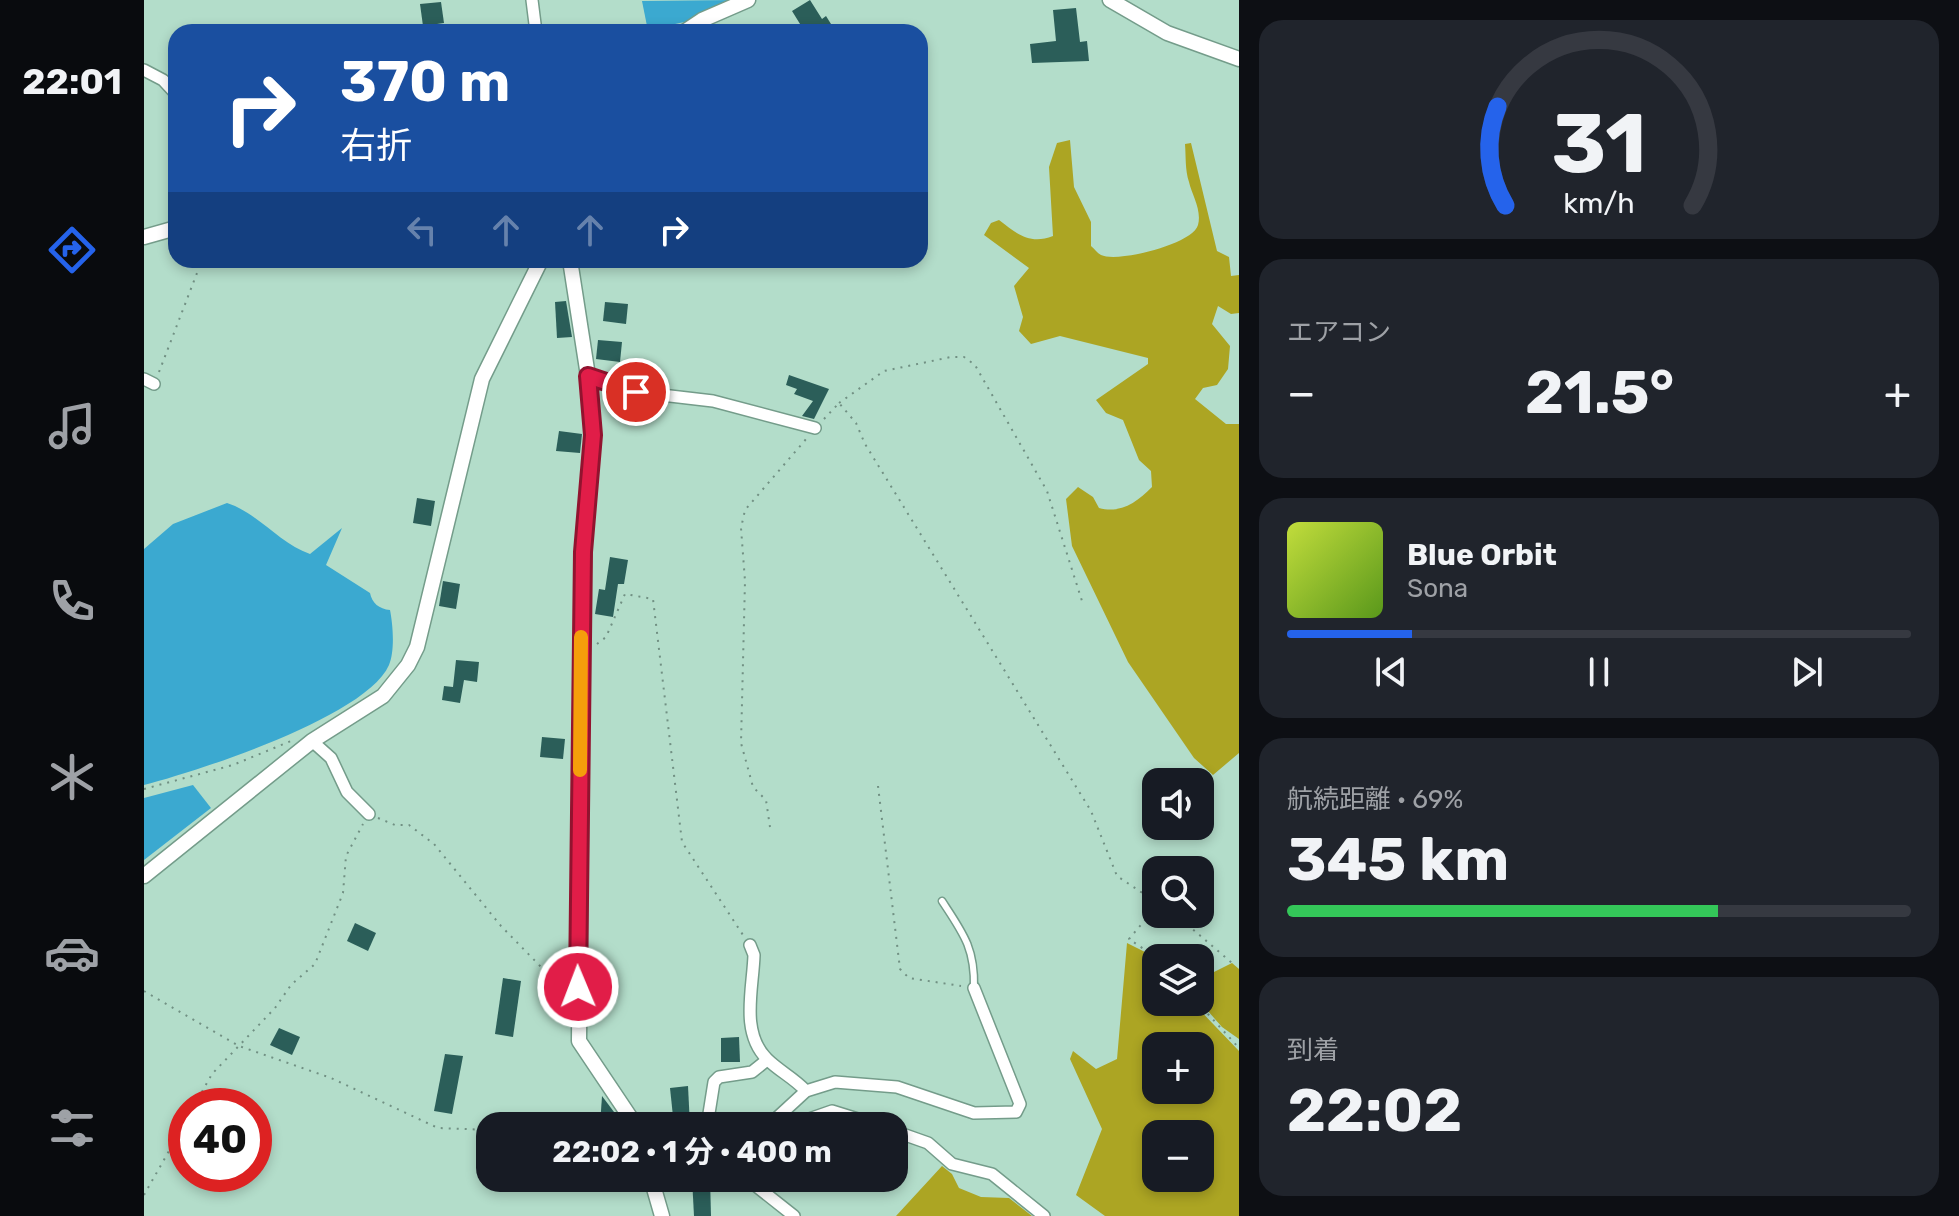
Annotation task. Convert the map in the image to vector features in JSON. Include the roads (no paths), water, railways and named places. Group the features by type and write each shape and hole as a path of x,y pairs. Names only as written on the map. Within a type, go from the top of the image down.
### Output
{"street":[{"path":"532,0 535,24"},
{"path":"696,24 748,0"},
{"path":"1110,0 1167,33 1239,59"},
{"path":"144,70 168,85"},
{"path":"144,237 168,230"},
{"path":"144,876 312,741 383,696 408,665 417,647 482,379 537,268"},
{"path":"571,268 588,376 593,435 583,552 581,638 577,960 579,1041 627,1112"},
{"path":"588,376 636,392 713,401 815,428"},
{"path":"312,741 331,758 347,792 369,814"},
{"path":"750,945 754,955 750,1026 767,1060 793,1076 806,1091"},
{"path":"783,1112 806,1091 835,1082 870,1083 925,1093 974,1113 1016,1112 1020,1104 974,988"},
{"path":"709,1112 714,1082 719,1077 752,1072 767,1060"},
{"path":"908,1136 928,1143 952,1164 992,1174 1044,1216"},
{"path":"655,1192 662,1216"},
{"path":"764,1192 794,1216"}],"lane":[{"path":"942,901 975,961 974,988"}],"water":[{"path":"736,0 675,24 647,24 642,1"},
{"path":"227,503 310,554 342,528 326,565 370,593 379,607 390,610 393,638 391,659 374,685 349,704 316,722 239,755 144,785 144,549 173,524"},
{"path":"193,785 211,808 144,860 144,798"}]}
